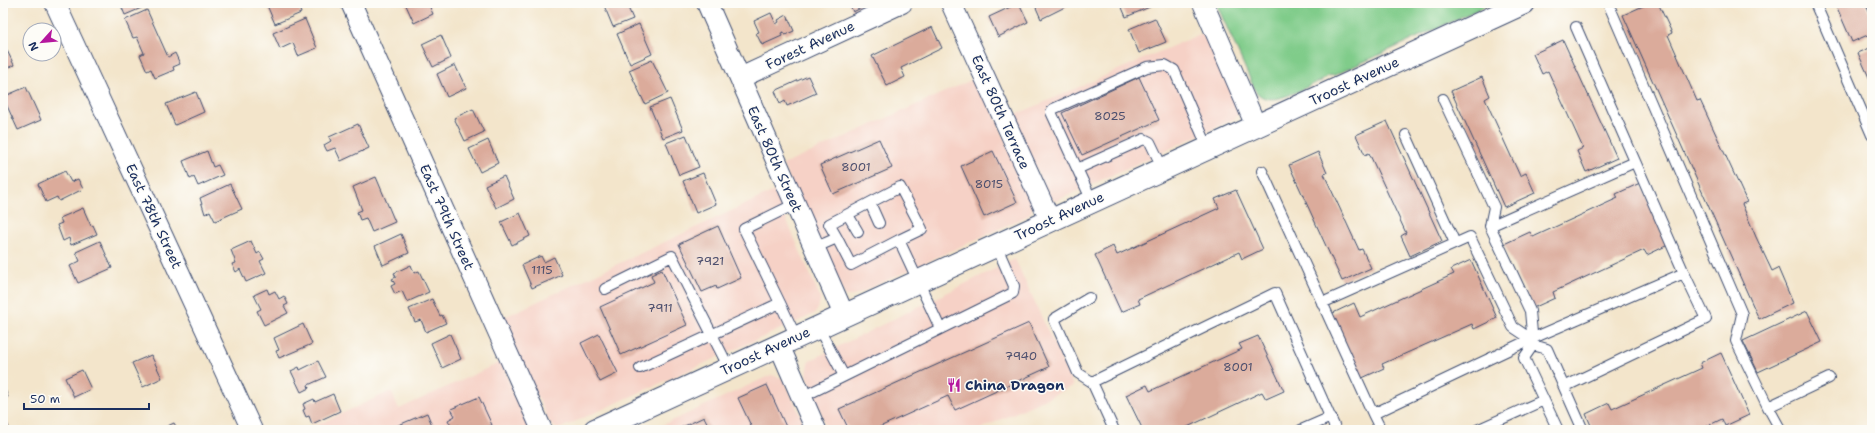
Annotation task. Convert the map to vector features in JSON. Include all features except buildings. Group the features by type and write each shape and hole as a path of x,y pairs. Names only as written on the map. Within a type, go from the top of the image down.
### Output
{"main road":[{"name":"Troost Avenue","path":"595,430 1524,3"}],"street":[{"name":"East 78th Street","path":"55,3 252,430"},
{"name":"East 79th Street","path":"351,3 542,430"},
{"name":"East 80th Street","path":"707,3 844,315"},
{"name":"Forest Avenue","path":"740,78 902,3"},
{"name":"East 80th Terrace","path":"951,3 1050,220"},
{"path":"1203,3 1256,126"},
{"path":"787,341 802,397 816,430"}],"lane":[{"path":"1608,3 1742,314 1736,341 1779,427 1776,430"},
{"path":"1815,3 1872,135"},
{"path":"1564,387 1706,319 1684,273 1576,26"},
{"path":"1092,201 1051,112 1053,108 1147,67 1164,65 1174,70 1208,148"},
{"path":"1443,99 1494,207 1490,226 1530,311 1532,342 1524,358 1558,430"},
{"path":"1406,135 1455,243"},
{"path":"1077,169 1144,139 1150,142 1163,169"},
{"path":"1490,226 1635,162"},
{"path":"1262,171 1381,430"},
{"path":"900,187 922,229 868,252 851,265 829,224 870,203 900,187"},
{"path":"870,203 879,223"},
{"path":"787,341 780,303 744,229 795,204"},
{"path":"848,215 858,232"},
{"path":"1322,303 1470,237 1513,327 1532,342 1547,349 1583,430"},
{"path":"814,248 837,238"},
{"path":"892,241 918,281 940,328"},
{"path":"802,397 1013,293 1014,286 996,245"},
{"path":"605,289 672,256 729,368"},
{"path":"1373,414 1684,273"},
{"path":"1092,382 1275,293 1336,430"},
{"path":"1090,298 1054,320 1078,373 1092,382 1114,430"},
{"path":"640,368 780,303"},
{"path":"818,327 844,376"},
{"path":"1768,407 1829,378"},
{"path":"1477,430 1544,400"},
{"path":"1301,430 1330,417"}],"shaded area":[{"path":"1207,31 1240,112 1234,119 1056,201 1050,199 1013,116"},
{"path":"978,77 1033,203 1031,212 1027,216 853,296 845,296 783,165"},
{"path":"774,191 820,297 817,311 814,314 561,428 558,429 551,425 500,319"},
{"path":"1015,259 1073,386 978,430 922,430 919,425 907,430 827,430 807,374 808,363 811,360"},
{"path":"501,362 530,430 306,430 391,391 399,409"},
{"path":"771,375 782,378 785,382 807,430 652,430"}],"green space":[{"path":"1216,3 1492,3 1335,75 1328,76 1321,81 1296,92 1286,96 1269,99 1261,96 1255,90"}],"place":[{"name":"China Dragon","path":"954,385"}]}
